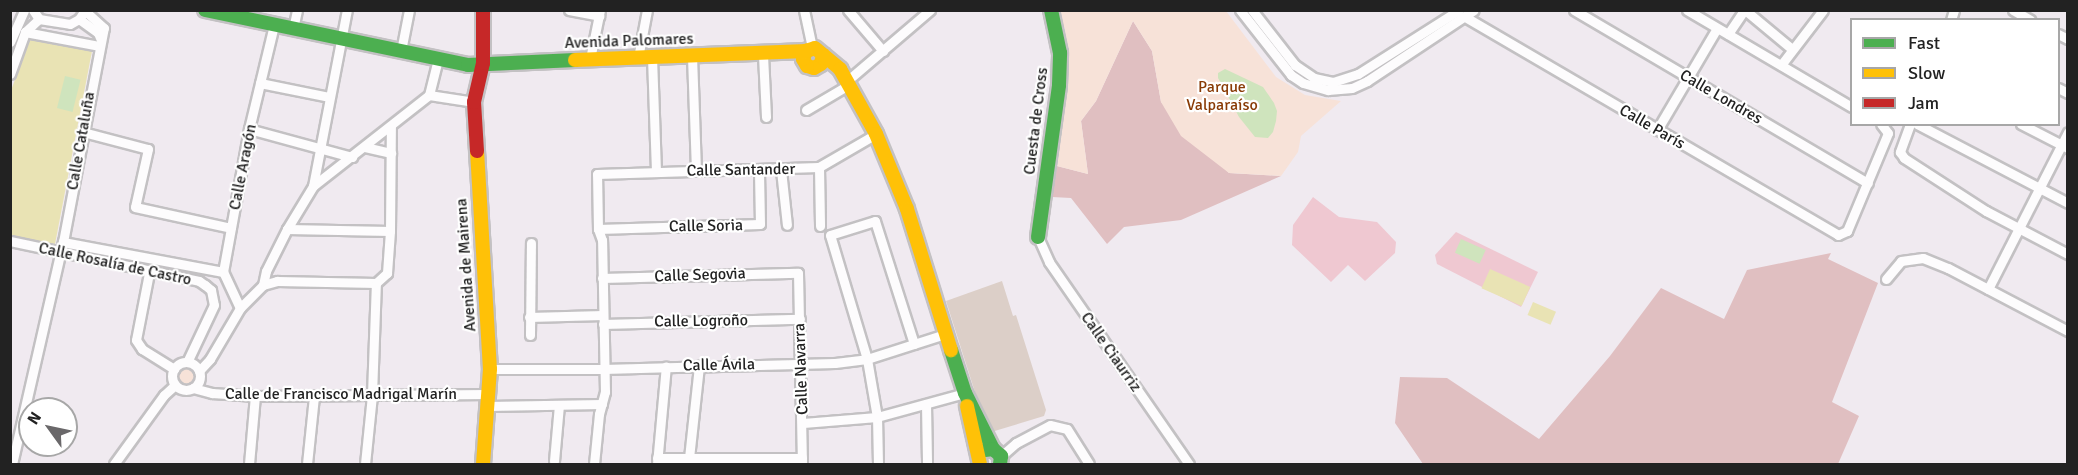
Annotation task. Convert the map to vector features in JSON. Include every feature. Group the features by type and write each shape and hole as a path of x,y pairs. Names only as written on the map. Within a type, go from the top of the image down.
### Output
{"street":[{"path":"10,42 24,10"},
{"name":"Avenida Palomares","path":"205,10 265,19 293,29 468,65 652,57 813,56"},
{"path":"293,29 297,10"},
{"path":"314,186 319,148 347,10"},
{"path":"401,51 409,10"},
{"name":"Avenida de Mairena","path":"483,10 483,63 474,102 490,369 483,465"},
{"path":"569,10 600,13 590,59"},
{"path":"638,58 647,10"},
{"path":"804,10 813,56 849,87 876,134 907,210 965,393 998,457"},
{"path":"848,10 883,51"},
{"path":"806,111 849,87 883,51 930,10"},
{"name":"Cuesta de Cross","path":"1038,237 1059,85 1060,53 1051,10"},
{"path":"1240,10 1290,75 1303,83 1328,90 1352,88 1367,81 1467,18 1474,10"},
{"path":"1252,10 1296,65 1314,78 1333,82 1358,75 1457,11"},
{"name":"Calle Londres","path":"1574,10 1868,183"},
{"path":"1687,10 1850,106"},
{"path":"1703,20 1708,10"},
{"path":"1728,34 1745,10 1792,49"},
{"path":"1781,65 1823,10"},
{"path":"2013,10 2027,18"},
{"path":"10,74 25,32 36,15 70,24 83,14 102,23 104,28 100,43 25,32"},
{"name":"Calle París","path":"1467,18 1838,235 1847,231 1868,183"},
{"name":"Calle Aragón","path":"223,272 249,129 260,82 265,19"},
{"path":"1657,130 1717,27"},
{"name":"Calle Cataluña","path":"12,465 63,242 100,43"},
{"path":"766,117 769,55"},
{"path":"692,56 696,170"},
{"path":"652,57 656,172"},
{"path":"263,285 266,271 287,229 314,186 429,95 438,59"},
{"path":"260,82 329,98"},
{"path":"429,95 474,102"},
{"path":"199,371 187,362 174,369 172,377 175,385 186,390 193,388 198,382 199,371 210,358 240,308 263,285 277,281 376,283 387,273 390,231 391,126"},
{"path":"1868,183 1888,133 1883,126"},
{"path":"1909,126 1899,152 1904,158 2018,229 2067,254"},
{"path":"1921,126 2067,202"},
{"path":"2025,126 2064,146"},
{"path":"249,129 352,157"},
{"path":"83,132 148,149 135,207 231,228"},
{"path":"1988,289 2039,188 2064,146 2067,132"},
{"name":"Calle Santander","path":"598,228 597,174 696,170 781,170 819,167 876,134"},
{"path":"365,147 391,153"},
{"path":"819,167 820,226"},
{"name":"Calle Soria","path":"598,228 760,224 759,170"},
{"path":"781,170 787,225"},
{"path":"878,465 877,417 867,359 830,235 875,221 914,344"},
{"path":"594,465 605,392 602,240 598,228"},
{"path":"287,229 390,231"},
{"name":"Calle Ciaurriz","path":"1038,237 1049,262 1190,465"},
{"name":"Calle Rosalía de Castro","path":"10,241 149,273 199,281 212,290 214,305 187,362"},
{"path":"63,242 223,272 240,308"},
{"path":"530,335 531,243"},
{"path":"1886,279 1901,261 1923,258 2067,331"},
{"path":"149,273 136,340 142,350 174,369"},
{"name":"Calle Segovia","path":"602,278 798,273"},
{"name":"Calle Navarra","path":"798,273 800,319 798,363 803,423 802,461"},
{"path":"365,465 372,395 376,283"},
{"name":"Calle Logroño","path":"529,317 603,320 800,319"},
{"name":"Calle Ávila","path":"490,369 603,369 867,359 945,334"},
{"path":"666,366 657,461 689,458 802,461"},
{"path":"689,458 699,366"},
{"path":"114,465 164,395 175,385"},
{"name":"Calle de Francisco Madrigal Marín","path":"193,388 212,393 255,396 372,395 559,405 602,404"},
{"path":"803,423 877,417 965,393"},
{"path":"965,393 973,440 980,460"},
{"path":"249,465 255,396"},
{"path":"307,465 314,396"},
{"path":"926,404 927,465"},
{"path":"554,461 559,405"},
{"path":"998,457 1016,443 1050,425 1067,429 1089,465"},
{"path":"980,460 985,450 998,457"}],"shaded area":[{"path":"1133,21 1152,51 1161,102 1229,173 1281,176 1181,220 1124,227 1107,244 1071,198 1052,197 1057,166 1088,174 1081,121 1096,101"},
{"path":"30,40 92,51 55,244 11,236 10,93"},
{"path":"1225,69 1263,87 1274,103 1277,111 1276,121 1273,132 1268,138 1255,137 1239,117 1218,78 1218,73"},
{"path":"65,76 81,80 73,112 57,108"},
{"path":"1313,197 1339,217 1377,222 1396,242 1395,253 1365,281 1348,265 1331,282 1292,245 1293,225"},
{"path":"1456,232 1538,272 1521,307 1437,264 1435,255"},
{"path":"1461,239 1486,250 1480,264 1455,253"},
{"path":"1831,253 1828,259 1878,283 1832,402 1859,416 1838,464 1423,464 1395,423 1400,377 1447,378 1539,439 1610,356 1661,288 1724,319 1747,270"},
{"path":"1490,269 1530,287 1522,306 1481,288"},
{"path":"1002,281 1013,316 1016,315 1046,410 1044,416 988,433 946,301"},
{"path":"1533,302 1556,312 1551,325 1528,315"}],"green space":[{"name":"Parque Valparaíso","path":"1056,11 1226,11 1276,77 1305,95 1341,101 1301,136 1298,152 1281,176 1229,173 1181,136 1161,102 1152,51 1133,21 1096,101 1081,121 1088,174 1057,166 1068,81 1065,29"},
{"path":"181,367 189,367 194,372 192,383 181,385 176,380 176,372"}],"traffic: fast":[{"path":"205,10 468,65 575,60"},
{"path":"1038,237 1059,85 1060,53 1051,10"},
{"path":"951,350 965,393 993,449"},
{"path":"985,450 993,449 1001,456 1000,464"}],"traffic: slow":[{"path":"823,55 821,64 814,68 807,66 803,59 806,51 815,48 840,69 876,134 907,209 951,350"},
{"path":"575,60 806,51"},
{"path":"477,151 490,369 483,464"},
{"path":"967,406 980,464"}],"traffic: jam":[{"path":"477,151 474,102 483,63 483,10"}]}
